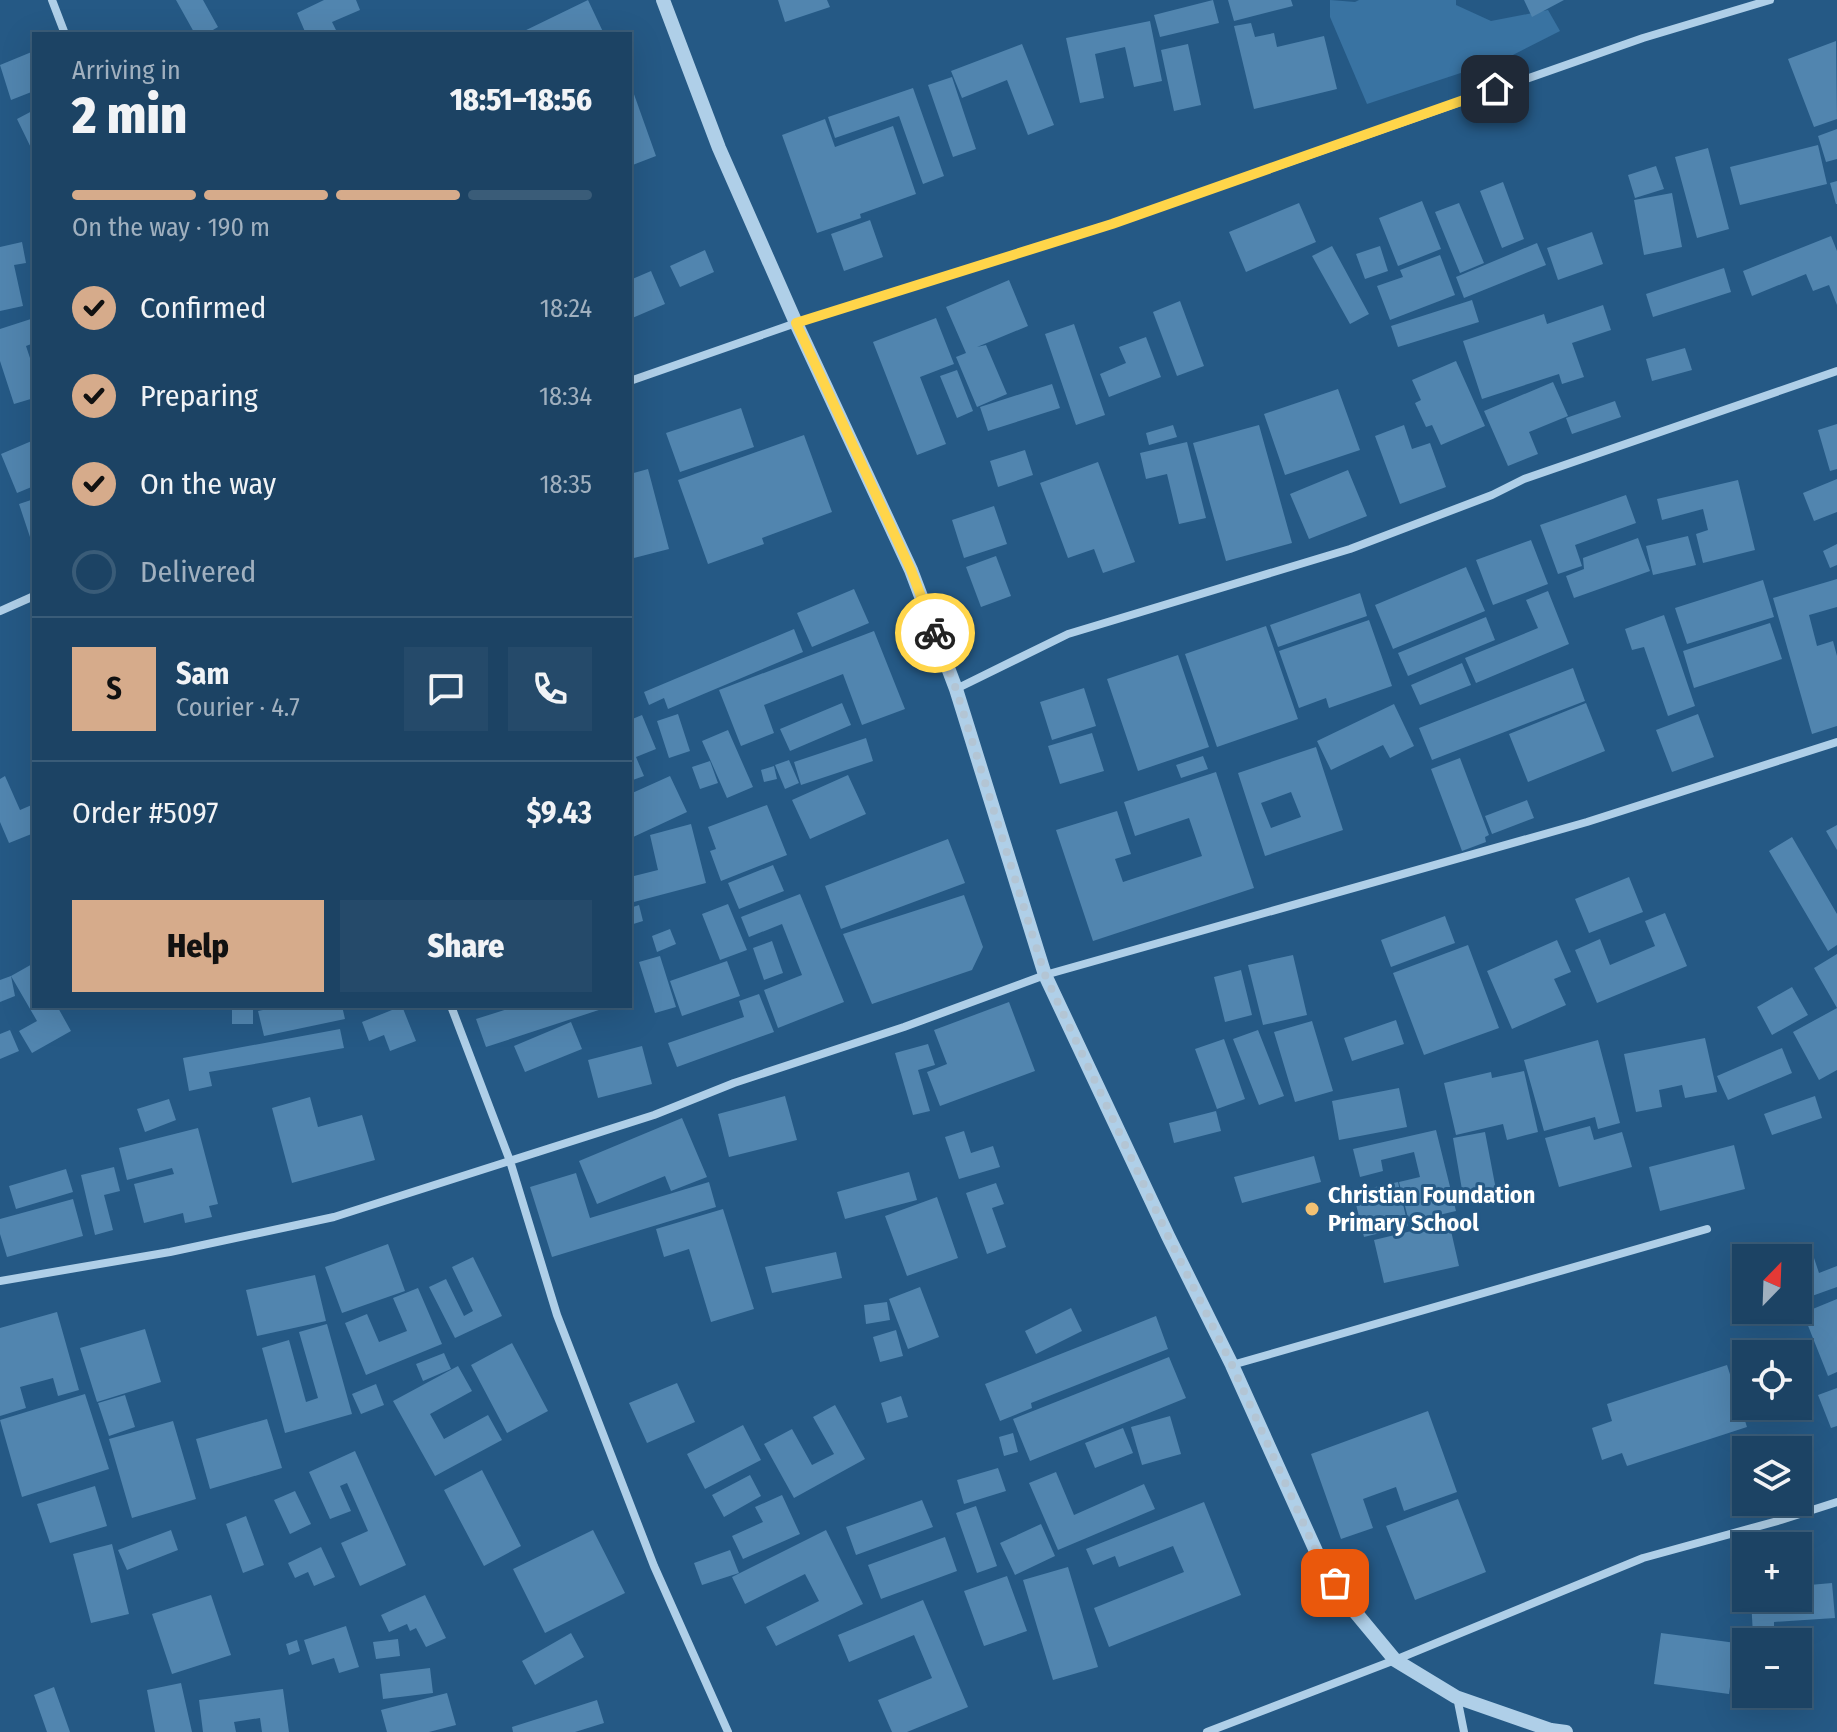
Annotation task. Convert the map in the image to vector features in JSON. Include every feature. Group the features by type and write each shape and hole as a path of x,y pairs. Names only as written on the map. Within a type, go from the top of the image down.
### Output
{"street":[{"path":"52,0 64,32"},
{"path":"663,0 719,148 911,570 956,689 1045,975 1232,1365 1320,1560 1351,1607 1395,1660 1456,1697 1551,1730 1566,1732"},
{"path":"632,380 796,323 1112,224 1643,38 1770,0"},
{"path":"956,689 1068,634 1350,549 1492,495 1524,479 1837,371"},
{"path":"0,611 32,597"},
{"path":"0,1281 170,1252 334,1217 654,1115 734,1083 904,1027 1045,975 1587,822 1837,742"},
{"path":"452,1008 510,1161 557,1315 654,1566 728,1732"},
{"path":"1232,1365 1707,1229"},
{"path":"1207,1732 1395,1660 1643,1558 1837,1502"},
{"path":"1456,1697 1464,1732"}],"shaded area":[{"path":"1330,0 1456,0 1456,5 1491,21 1548,10 1560,31 1509,57 1367,104 1330,17"}],"building":[{"path":"176,0 203,0 218,27 209,32 194,32"},
{"path":"324,0 356,0 360,10 332,22 337,32 305,32 297,13"},
{"path":"588,0 603,32 522,32"},
{"path":"778,0 827,0 830,7 785,22"},
{"path":"1213,0 1219,23 1160,37 1154,15"},
{"path":"1228,0 1291,0 1293,6 1234,21"},
{"path":"1524,0 1564,0 1532,17"},
{"path":"1150,21 1162,81 1134,87 1125,47 1095,54 1104,98 1080,103 1066,38"},
{"path":"1251,23 1255,37 1274,33 1277,47 1324,36 1337,89 1254,109 1234,26"},
{"path":"1836,41 1837,119 1814,127 1788,59"},
{"path":"1022,44 1054,125 1028,135 1007,80 962,98 951,71"},
{"path":"1188,44 1201,105 1174,111 1161,50"},
{"path":"32,52 32,92 11,100 0,65"},
{"path":"952,77 976,149 953,157 928,85"},
{"path":"913,88 944,176 923,184 899,116 835,138 828,117"},
{"path":"632,89 656,156 632,165"},
{"path":"32,111 32,150 17,119"},
{"path":"825,119 835,147 893,126 916,194 817,233 782,135"},
{"path":"1837,129 1837,159 1826,162 1818,136"},
{"path":"1818,145 1827,184 1740,205 1730,167"},
{"path":"1708,148 1729,229 1697,238 1675,157"},
{"path":"1656,166 1664,189 1635,198 1628,175"},
{"path":"1837,181 1837,204 1836,204 1830,183"},
{"path":"1503,182 1524,239 1502,248 1480,191"},
{"path":"1672,193 1682,247 1644,255 1634,200"},
{"path":"1422,201 1441,249 1398,266 1379,218"},
{"path":"1299,203 1316,242 1246,272 1229,232"},
{"path":"1459,203 1484,263 1460,273 1435,212"},
{"path":"870,220 883,257 844,271 831,234"},
{"path":"1592,232 1603,264 1558,280 1547,248"},
{"path":"1831,236 1837,251 1837,305 1829,285 1813,291 1806,274 1752,296 1743,271"},
{"path":"22,242 26,263 14,265 23,306 0,311 0,247"},
{"path":"1537,243 1546,265 1464,298 1456,277"},
{"path":"1332,246 1369,314 1350,324 1312,256"},
{"path":"1380,246 1388,271 1365,279 1356,254"},
{"path":"705,250 714,272 680,287 670,266"},
{"path":"1440,255 1455,295 1390,320 1377,286 1403,277 1400,270"},
{"path":"1724,268 1731,292 1653,317 1646,294"},
{"path":"651,271 665,304 632,318 632,279"},
{"path":"1009,280 1028,326 977,347 986,345 1007,394 977,407 956,357 966,353 946,307"},
{"path":"1472,300 1479,322 1398,347 1391,326"},
{"path":"1180,301 1204,366 1177,376 1153,312"},
{"path":"1603,305 1611,330 1572,343 1584,377 1562,384 1559,374 1482,399 1463,341 1544,314 1547,324"},
{"path":"936,318 954,364 920,377 946,444 917,455 873,342"},
{"path":"32,319 32,344 26,346 32,364 32,399 14,404 0,361 0,329"},
{"path":"1074,324 1105,415 1076,425 1045,334"},
{"path":"1146,337 1161,377 1109,397 1100,374 1126,363 1119,347"},
{"path":"1685,348 1692,370 1652,381 1646,359"},
{"path":"1456,361 1485,426 1441,445 1432,425 1426,427 1415,403 1421,400 1412,380"},
{"path":"957,370 973,411 957,418 940,376"},
{"path":"1553,382 1568,416 1529,432 1538,454 1508,466 1484,411"},
{"path":"1052,384 1060,408 988,431 980,407"},
{"path":"1338,389 1360,450 1285,475 1264,414"},
{"path":"1615,401 1621,417 1572,434 1566,418"},
{"path":"741,408 754,447 680,472 666,433"},
{"path":"1837,424 1837,469 1830,471 1818,430"},
{"path":"1173,425 1177,437 1149,445 1146,433"},
{"path":"1259,425 1292,543 1226,561 1193,443"},
{"path":"1404,425 1412,449 1430,443 1446,487 1400,504 1375,436"},
{"path":"804,435 832,512 762,538 764,544 708,564 678,480"},
{"path":"32,441 32,487 17,493 1,454"},
{"path":"1187,442 1206,518 1179,524 1167,474 1146,479 1140,453"},
{"path":"1025,450 1033,475 998,487 990,461"},
{"path":"1098,462 1135,562 1103,573 1094,549 1068,558 1040,483"},
{"path":"648,469 669,549 632,558 632,473"},
{"path":"1348,470 1367,516 1309,539 1290,494"},
{"path":"1837,479 1837,512 1814,521 1803,493"},
{"path":"1738,480 1755,550 1703,563 1696,534 1708,530 1703,509 1662,520 1657,499"},
{"path":"1626,495 1636,523 1575,545 1582,566 1558,574 1540,525"},
{"path":"32,500 32,540 31,540 19,504"},
{"path":"994,506 1007,544 964,558 952,520"},
{"path":"1688,536 1696,565 1653,575 1646,546"},
{"path":"1638,538 1650,571 1574,598 1566,576 1584,569 1583,558"},
{"path":"1531,540 1548,584 1493,605 1476,560"},
{"path":"1837,544 1837,565 1830,568 1823,551"},
{"path":"996,556 1011,596 981,607 966,567"},
{"path":"1466,567 1485,611 1393,649 1375,605"},
{"path":"1837,579 1837,607 1809,615 1817,646 1833,641 1837,656 1837,726 1812,734 1773,598"},
{"path":"1763,580 1774,617 1687,644 1675,608"},
{"path":"854,589 869,623 812,647 797,613"},
{"path":"1548,591 1569,644 1476,683 1465,658 1538,628 1526,600"},
{"path":"1360,593 1367,616 1278,647 1270,625"},
{"path":"1664,615 1695,706 1668,716 1644,647 1632,650 1625,629"},
{"path":"1486,617 1495,640 1408,676 1398,653"},
{"path":"1369,620 1392,686 1329,708 1326,698 1299,708 1279,651"},
{"path":"1770,623 1782,659 1694,688 1683,651"},
{"path":"1266,626 1298,719 1217,747 1185,654"},
{"path":"794,629 803,652 668,709 664,698 649,705 644,692"},
{"path":"874,631 905,709 862,725 843,674 764,705 774,733 741,746 719,690"},
{"path":"1178,655 1209,747 1138,771 1107,679"},
{"path":"1462,663 1471,685 1420,705 1411,685"},
{"path":"1573,668 1585,701 1432,760 1419,728"},
{"path":"1084,688 1096,726 1052,740 1040,702"},
{"path":"842,703 851,725 790,751 780,729"},
{"path":"1586,703 1605,751 1528,782 1509,734"},
{"path":"1394,704 1414,746 1390,758 1383,745 1331,770 1317,741"},
{"path":"678,714 690,751 669,758 657,721"},
{"path":"1698,714 1714,757 1672,772 1656,730"},
{"path":"642,715 656,749 636,757 644,776 632,780 632,719"},
{"path":"728,730 753,787 727,798 702,741"},
{"path":"1092,733 1104,771 1060,784 1048,746"},
{"path":"866,738 873,761 801,785 794,762"},
{"path":"1316,747 1343,830 1265,856 1238,773","holes":["1291,792 1301,817 1271,828 1261,803"]},
{"path":"1203,756 1208,769 1181,778 1176,765"},
{"path":"1460,758 1489,835 1485,837 1486,842 1462,851 1431,769"},
{"path":"789,760 799,783 785,789 775,765"},
{"path":"710,761 718,783 700,789 692,767"},
{"path":"774,766 777,779 764,782 761,770"},
{"path":"1216,772 1254,888 1093,941 1056,830 1117,811 1131,854 1115,859 1123,882 1202,856 1189,818 1135,836 1124,802"},
{"path":"848,775 866,814 810,839 792,800"},
{"path":"5,776 20,810 32,805 32,834 9,843 0,822 0,779"},
{"path":"670,776 687,812 632,838 632,793"},
{"path":"1527,800 1534,818 1492,834 1485,816"},
{"path":"767,805 787,855 721,881 710,851 716,849 708,827"},
{"path":"691,824 706,883 632,902 632,876 658,870 650,835"},
{"path":"1837,825 1837,850 1826,831"},
{"path":"1792,837 1837,914 1837,945 1828,951 1769,851"},
{"path":"948,839 965,883 841,929 825,886"},
{"path":"773,865 784,891 739,909 728,883"},
{"path":"1629,877 1643,912 1589,933 1575,899"},
{"path":"800,894 844,1002 778,1028 764,990 802,975 782,924 749,937 741,917"},
{"path":"964,895 983,947 972,970 872,1004 843,934"},
{"path":"728,904 747,950 720,960 702,914"},
{"path":"639,905 643,921 632,924 632,907"},
{"path":"1665,913 1687,966 1597,1003 1575,950 1600,939 1610,965 1655,946 1645,921"},
{"path":"1445,916 1455,943 1391,967 1381,940"},
{"path":"670,929 676,944 657,952 652,936"},
{"path":"1557,940 1571,972 1554,979 1566,1005 1512,1029 1487,971"},
{"path":"772,941 783,973 764,980 753,948"},
{"path":"1468,945 1499,1028 1424,1055 1393,973"},
{"path":"1837,954 1837,1008 1814,968"},
{"path":"1293,955 1307,1015 1263,1025 1248,965"},
{"path":"660,956 676,1007 655,1013 639,962"},
{"path":"727,961 740,996 682,1016 670,981"},
{"path":"32,964 32,1008 58,1008 71,1031 32,1053 19,1031 37,1021 11,976"},
{"path":"1241,970 1252,1015 1225,1022 1214,977"},
{"path":"11,976 15,996 0,1002 0,980"},
{"path":"1792,987 1808,1015 1772,1035 1757,1007"},
{"path":"759,994 774,1032 677,1067 668,1043 744,1017 739,1001"},
{"path":"1009,1002 1035,1071 940,1106 927,1072 947,1064 934,1030"},
{"path":"232,1008 253,1008 253,1024 232,1024"},
{"path":"272,1008 342,1008 345,1019 264,1036 258,1011"},
{"path":"403,1008 416,1041 390,1051 384,1035 369,1041 362,1022"},
{"path":"511,1008 605,1008 486,1047 476,1019"},
{"path":"1837,1008 1837,1070 1819,1080 1793,1032"},
{"path":"1396,1020 1404,1044 1352,1061 1344,1038"},
{"path":"1312,1021 1333,1091 1295,1102 1274,1032"},
{"path":"571,1022 582,1049 525,1072 514,1046"},
{"path":"340,1029 344,1048 209,1072 212,1086 189,1091 183,1058"},
{"path":"10,1030 19,1051 0,1059 0,1034"},
{"path":"1258,1030 1284,1096 1259,1105 1233,1039"},
{"path":"1705,1038 1717,1092 1685,1098 1682,1085 1659,1090 1662,1107 1636,1112 1624,1054"},
{"path":"1224,1039 1245,1099 1217,1109 1195,1049"},
{"path":"1598,1040 1620,1123 1598,1129 1595,1117 1544,1131 1524,1060"},
{"path":"928,1044 935,1065 918,1070 930,1111 913,1115 895,1053"},
{"path":"642,1046 652,1084 598,1098 588,1060"},
{"path":"1782,1048 1792,1073 1728,1100 1717,1076"},
{"path":"1524,1071 1538,1132 1507,1140 1503,1124 1456,1135 1444,1083 1491,1072 1492,1078"},
{"path":"1399,1088 1407,1127 1339,1140 1332,1101"},
{"path":"785,1096 797,1140 729,1157 718,1114"},
{"path":"1815,1096 1822,1118 1772,1135 1764,1114"},
{"path":"310,1097 318,1127 362,1115 375,1160 292,1183 272,1108"},
{"path":"169,1099 176,1120 145,1132 137,1109"},
{"path":"1216,1111 1221,1131 1174,1143 1169,1123"},
{"path":"682,1118 707,1177 671,1191 665,1176 597,1204 579,1161"},
{"path":"1590,1126 1594,1140 1622,1132 1632,1167 1559,1187 1545,1138"},
{"path":"198,1128 218,1204 209,1206 212,1217 185,1223 183,1213 144,1223 134,1184 174,1174 172,1168 127,1180 119,1148"},
{"path":"1436,1130 1456,1211 1409,1222 1399,1182 1420,1177 1414,1152 1381,1160 1383,1171 1360,1177 1353,1149"},
{"path":"964,1131 971,1153 993,1146 1000,1167 959,1179 945,1137"},
{"path":"1485,1132 1497,1195 1464,1201 1453,1138"},
{"path":"1734,1145 1745,1189 1660,1211 1649,1167"},
{"path":"1314,1156 1321,1182 1242,1203 1234,1177"},
{"path":"114,1167 120,1191 104,1195 113,1230 95,1235 81,1175"},
{"path":"66,1169 73,1192 16,1209 9,1186"},
{"path":"909,1172 917,1200 845,1219 837,1192"},
{"path":"576,1173 590,1218 709,1182 716,1207 552,1257 530,1187"},
{"path":"1398,1182 1408,1226 1364,1237 1353,1192"},
{"path":"996,1183 1004,1204 992,1208 1006,1247 987,1254 966,1193"},
{"path":"937,1197 958,1258 907,1276 885,1216"},
{"path":"73,1199 83,1236 7,1257 0,1234 0,1219"},
{"path":"723,1209 754,1309 711,1322 689,1249 664,1257 656,1229"},
{"path":"1449,1222 1459,1266 1384,1283 1374,1240"},
{"path":"388,1244 405,1291 342,1313 325,1267"},
{"path":"836,1252 842,1278 772,1293 765,1267"},
{"path":"473,1257 502,1316 455,1338 429,1287 446,1279 464,1316 473,1311 452,1267"},
{"path":"1812,1259 1819,1273 1837,1266 1837,1287 1812,1296"},
{"path":"315,1275 326,1321 257,1336 246,1290"},
{"path":"920,1287 939,1337 908,1349 889,1299"},
{"path":"418,1288 442,1344 366,1375 345,1323 367,1314 379,1342 407,1331 393,1298"},
{"path":"1837,1299 1837,1372 1828,1376 1807,1324 1812,1324 1812,1309"},
{"path":"887,1302 890,1320 866,1324 864,1305"},
{"path":"1071,1308 1082,1331 1036,1354 1025,1331"},
{"path":"57,1312 79,1390 58,1396 53,1378 20,1387 26,1408 0,1416 0,1328"},
{"path":"1156,1316 1168,1349 1031,1403 1032,1408 1000,1421 985,1384"},
{"path":"327,1324 352,1414 285,1433 262,1348 289,1340 306,1402 318,1398 299,1332"},
{"path":"145,1329 161,1382 97,1402 80,1348"},
{"path":"896,1330 903,1356 880,1362 873,1337"},
{"path":"512,1343 548,1411 507,1433 471,1365"},
{"path":"444,1353 451,1369 423,1381 416,1364"},
{"path":"1169,1357 1186,1398 1030,1461 1013,1419"},
{"path":"1727,1365 1732,1380 1732,1420 1745,1420 1747,1427 1627,1466 1622,1453 1602,1460 1592,1428 1612,1421 1607,1404"},
{"path":"458,1366 472,1391 430,1414 444,1439 488,1415 502,1440 435,1476 393,1401"},
{"path":"677,1383 695,1422 647,1443 629,1403"},
{"path":"376,1384 384,1405 361,1414 352,1394"},
{"path":"1837,1388 1837,1426 1831,1428 1818,1395"},
{"path":"85,1394 109,1469 22,1497 0,1420"},
{"path":"125,1395 135,1427 109,1436 98,1403"},
{"path":"901,1396 908,1417 887,1423 881,1403"},
{"path":"835,1405 865,1459 794,1498 764,1444 792,1429 812,1465 834,1454 813,1417"},
{"path":"1428,1411 1457,1492 1404,1511 1396,1487 1363,1499 1373,1528 1341,1539 1311,1454"},
{"path":"1170,1416 1181,1454 1142,1465 1131,1427"},
{"path":"267,1419 282,1468 210,1489 196,1439"},
{"path":"173,1421 196,1499 132,1518 109,1439"},
{"path":"743,1425 761,1460 705,1489 687,1454"},
{"path":"1123,1428 1133,1453 1095,1468 1085,1443"},
{"path":"1013,1433 1018,1452 1004,1456 999,1437"},
{"path":"355,1451 406,1565 360,1586 341,1543 368,1531 347,1483 340,1486 351,1511 330,1519 309,1472"},
{"path":"998,1468 1006,1491 964,1504 957,1480"},
{"path":"482,1470 521,1546 484,1566 444,1490"},
{"path":"1056,1472 1074,1515 1144,1484 1155,1509 1058,1550 1029,1483"},
{"path":"750,1475 761,1496 724,1517 712,1495"},
{"path":"95,1486 107,1526 50,1543 37,1504"},
{"path":"295,1491 311,1524 290,1534 274,1500"},
{"path":"782,1495 800,1534 743,1559 732,1536 763,1522 755,1507"},
{"path":"1458,1499 1486,1572 1415,1600 1386,1526"},
{"path":"922,1500 933,1527 856,1555 846,1527"},
{"path":"1204,1502 1241,1595 1109,1647 1094,1608 1184,1572 1173,1546 1119,1567 1115,1556 1093,1565 1086,1549"},
{"path":"976,1506 997,1566 977,1573 956,1513"},
{"path":"246,1516 264,1565 243,1573 226,1524"},
{"path":"1041,1524 1055,1556 1015,1575 1000,1543"},
{"path":"171,1530 178,1550 127,1570 118,1550"},
{"path":"593,1530 625,1593 545,1633 513,1569"},
{"path":"826,1530 863,1604 776,1646 766,1627 819,1601 805,1574 745,1604 732,1577"},
{"path":"945,1537 957,1571 881,1599 868,1565"},
{"path":"112,1544 129,1614 91,1623 73,1554"},
{"path":"321,1547 335,1577 314,1586 308,1572 295,1578 288,1563"},
{"path":"730,1550 739,1573 702,1585 694,1563"},
{"path":"1068,1567 1098,1667 1053,1680 1023,1580"},
{"path":"1007,1576 1027,1631 984,1646 964,1591"},
{"path":"1832,1583 1835,1618 1774,1622 1774,1628 1753,1628 1752,1612 1812,1612 1812,1585"},
{"path":"211,1595 231,1655 172,1674 152,1614"},
{"path":"425,1595 446,1638 426,1647 416,1628 410,1631 407,1624 389,1632 381,1615"},
{"path":"923,1600 968,1707 907,1732 892,1732 878,1700 932,1678 914,1635 849,1662 838,1635"},
{"path":"346,1626 359,1667 339,1673 334,1658 312,1665 304,1640"},
{"path":"571,1633 584,1657 535,1685 522,1661"},
{"path":"1661,1633 1732,1642 1729,1694 1654,1684"},
{"path":"398,1639 400,1656 376,1659 373,1642"},
{"path":"297,1640 300,1651 289,1655 286,1644"},
{"path":"430,1668 433,1693 383,1699 380,1674"},
{"path":"181,1683 192,1732 155,1732 147,1690"},
{"path":"54,1687 70,1732 47,1732 34,1695"},
{"path":"283,1689 289,1732 262,1732 260,1718 234,1722 236,1732 203,1732 199,1700"},
{"path":"447,1693 456,1725 429,1732 387,1732 381,1710"},
{"path":"597,1700 604,1723 575,1732 513,1732 512,1727"}],"way so far":[{"path":"935,633 956,689 1045,975 1232,1365 1320,1560 1335,1583"}],"place":[{"name":"Christian Foundation Primary School","path":"1312,1209"}],"route":[{"path":"935,633 911,570 796,323 1112,224 1495,89"}]}
